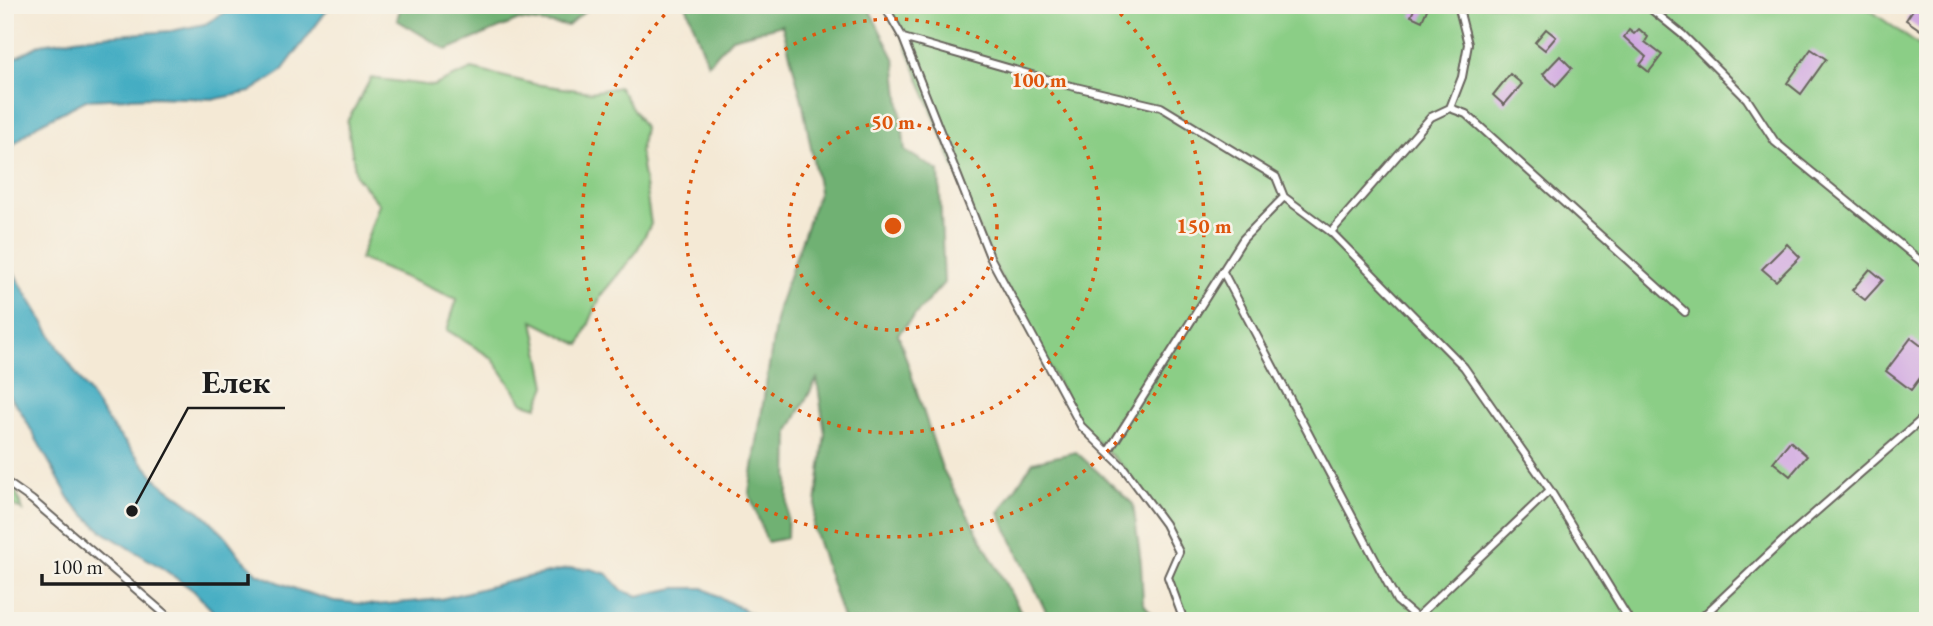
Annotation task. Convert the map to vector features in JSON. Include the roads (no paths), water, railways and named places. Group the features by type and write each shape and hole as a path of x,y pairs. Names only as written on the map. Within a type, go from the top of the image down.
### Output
{"lane":[{"path":"884,5 903,38 990,257 1081,426 1122,467 1165,524 1179,552 1168,577 1184,621"},
{"path":"1331,232 1431,117 1450,108 1462,77 1468,44 1458,5"},
{"path":"1646,5 1684,35 1747,99 1776,142 1928,267"},
{"path":"903,38 1067,85 1161,107 1276,177 1284,197 1331,232 1464,367 1550,490 1630,621"},
{"path":"1450,108 1466,114 1685,312"},
{"path":"1108,452 1243,239 1284,197"},
{"path":"1223,272 1397,601 1415,619 1550,490"},
{"path":"1698,621 1786,538 1928,414"},
{"path":"5,481 32,500 173,621"}],"water":[{"path":"237,5 331,5 281,72 250,92 216,99 151,97 86,100 37,125 14,144 5,168 5,63 41,44 89,37 171,31 205,24"},
{"path":"5,246 14,273 59,348 111,426 159,482 207,517 258,574 334,601 376,605 441,599 572,568 591,569 607,574 623,591 638,596 675,588 703,588 764,621 222,621 194,591 103,532 72,503 20,410 5,390"}],"place":[{"name":"Елек","path":"132,511"}]}
